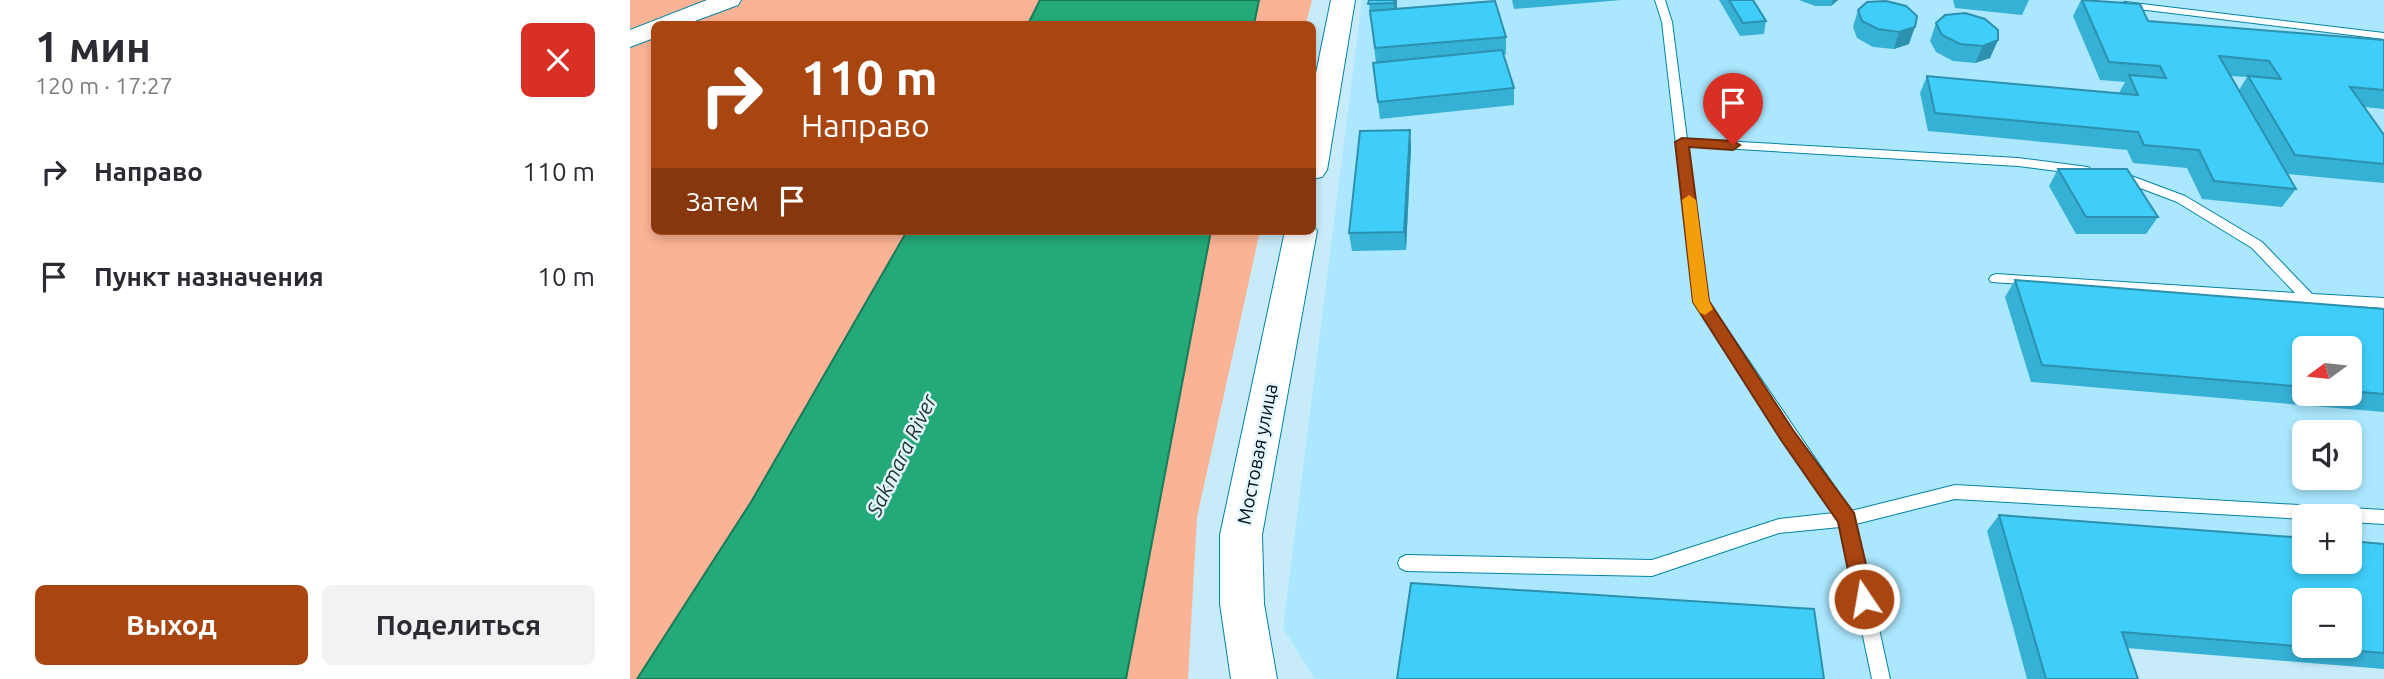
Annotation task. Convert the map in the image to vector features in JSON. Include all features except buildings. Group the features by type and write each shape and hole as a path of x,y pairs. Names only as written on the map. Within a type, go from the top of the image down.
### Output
{"street":[{"path":"674,21 729,0"},
{"path":"1316,148 1343,0"},
{"path":"630,39 651,30"},
{"name":"Мостовая улица","path":"1254,679 1242,604 1241,535 1300,235"}],"lane":[{"path":"1660,0 1667,22 1701,302 1787,435 1847,519 1881,679"},
{"path":"2111,3 2384,36"},
{"path":"1682,142 2018,162 2122,176 2181,199 2257,245 2308,298"},
{"path":"1996,279 2384,303"},
{"path":"1405,563 1652,568 1779,526 1847,519 1955,492 2384,517"}],"shaded area":[{"path":"630,0 1040,0 1030,21 651,21 651,235 905,235 751,502 637,679 630,679"},
{"path":"1259,0 1312,0 1307,21 1255,21"},
{"path":"1362,0 2384,0 2384,669 2106,647 2116,679 1315,679 1283,628"},
{"path":"1210,235 1259,235 1197,517 1188,679 1126,679"}],"water":[{"path":"1040,0 1259,0 1255,21 1030,21"},
{"name":"Sakmara River","path":"905,235 1210,235 1126,679 637,679 751,502"}],"slow traffic":[{"path":"1689,200 1701,302 1705,309"}],"route":[{"path":"1733,145 1682,142 1701,302 1787,435 1847,519 1864,599"}]}
